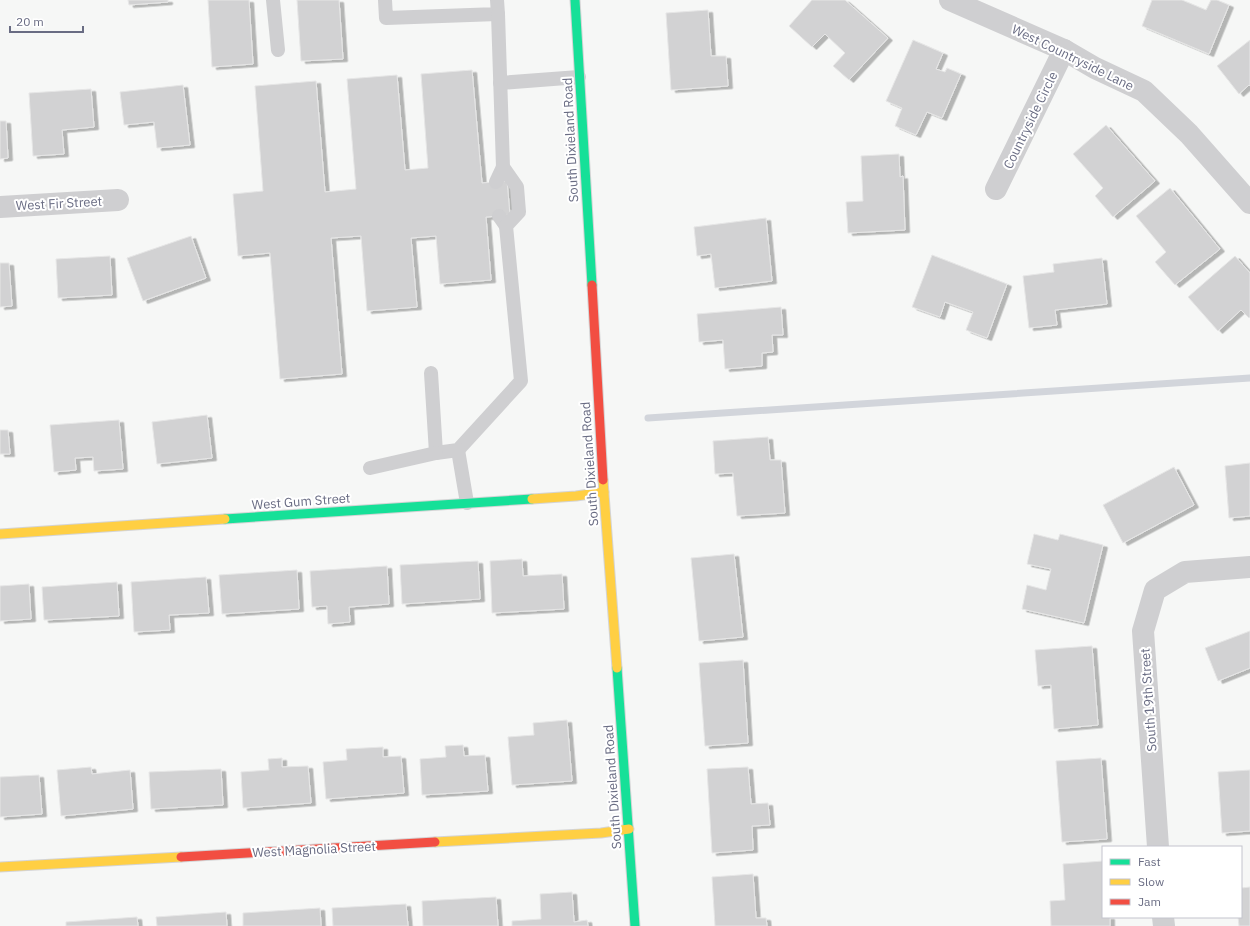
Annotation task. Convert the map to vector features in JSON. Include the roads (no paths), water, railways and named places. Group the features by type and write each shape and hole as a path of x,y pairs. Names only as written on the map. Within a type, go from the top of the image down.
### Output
{"street":[{"name":"South Dixieland Road","path":"575,0 604,492 635,926"},
{"name":"West Countryside Lane","path":"950,0 1064,50 1095,68 1144,91 1189,134 1250,203"},
{"name":"Countryside Circle","path":"996,189 1064,50"},
{"name":"West Fir Street","path":"0,207 118,200"},
{"name":"West Gum Street","path":"0,534 576,496 604,492"},
{"name":"South 19th Street","path":"1158,846 1143,631 1155,590 1185,572 1250,567"},
{"name":"West Magnolia Street","path":"0,867 593,834 629,829"}],"lane":[{"path":"273,0 278,50"},
{"path":"385,0 386,18 498,7 503,167 496,182"},
{"path":"500,83 579,77"},
{"path":"370,468 436,453 458,450 521,381 502,221 519,212 517,187 503,167"},
{"path":"432,373 436,453"},
{"path":"458,450 467,503"}],"waterway":[{"path":"648,418 1250,378"}]}
